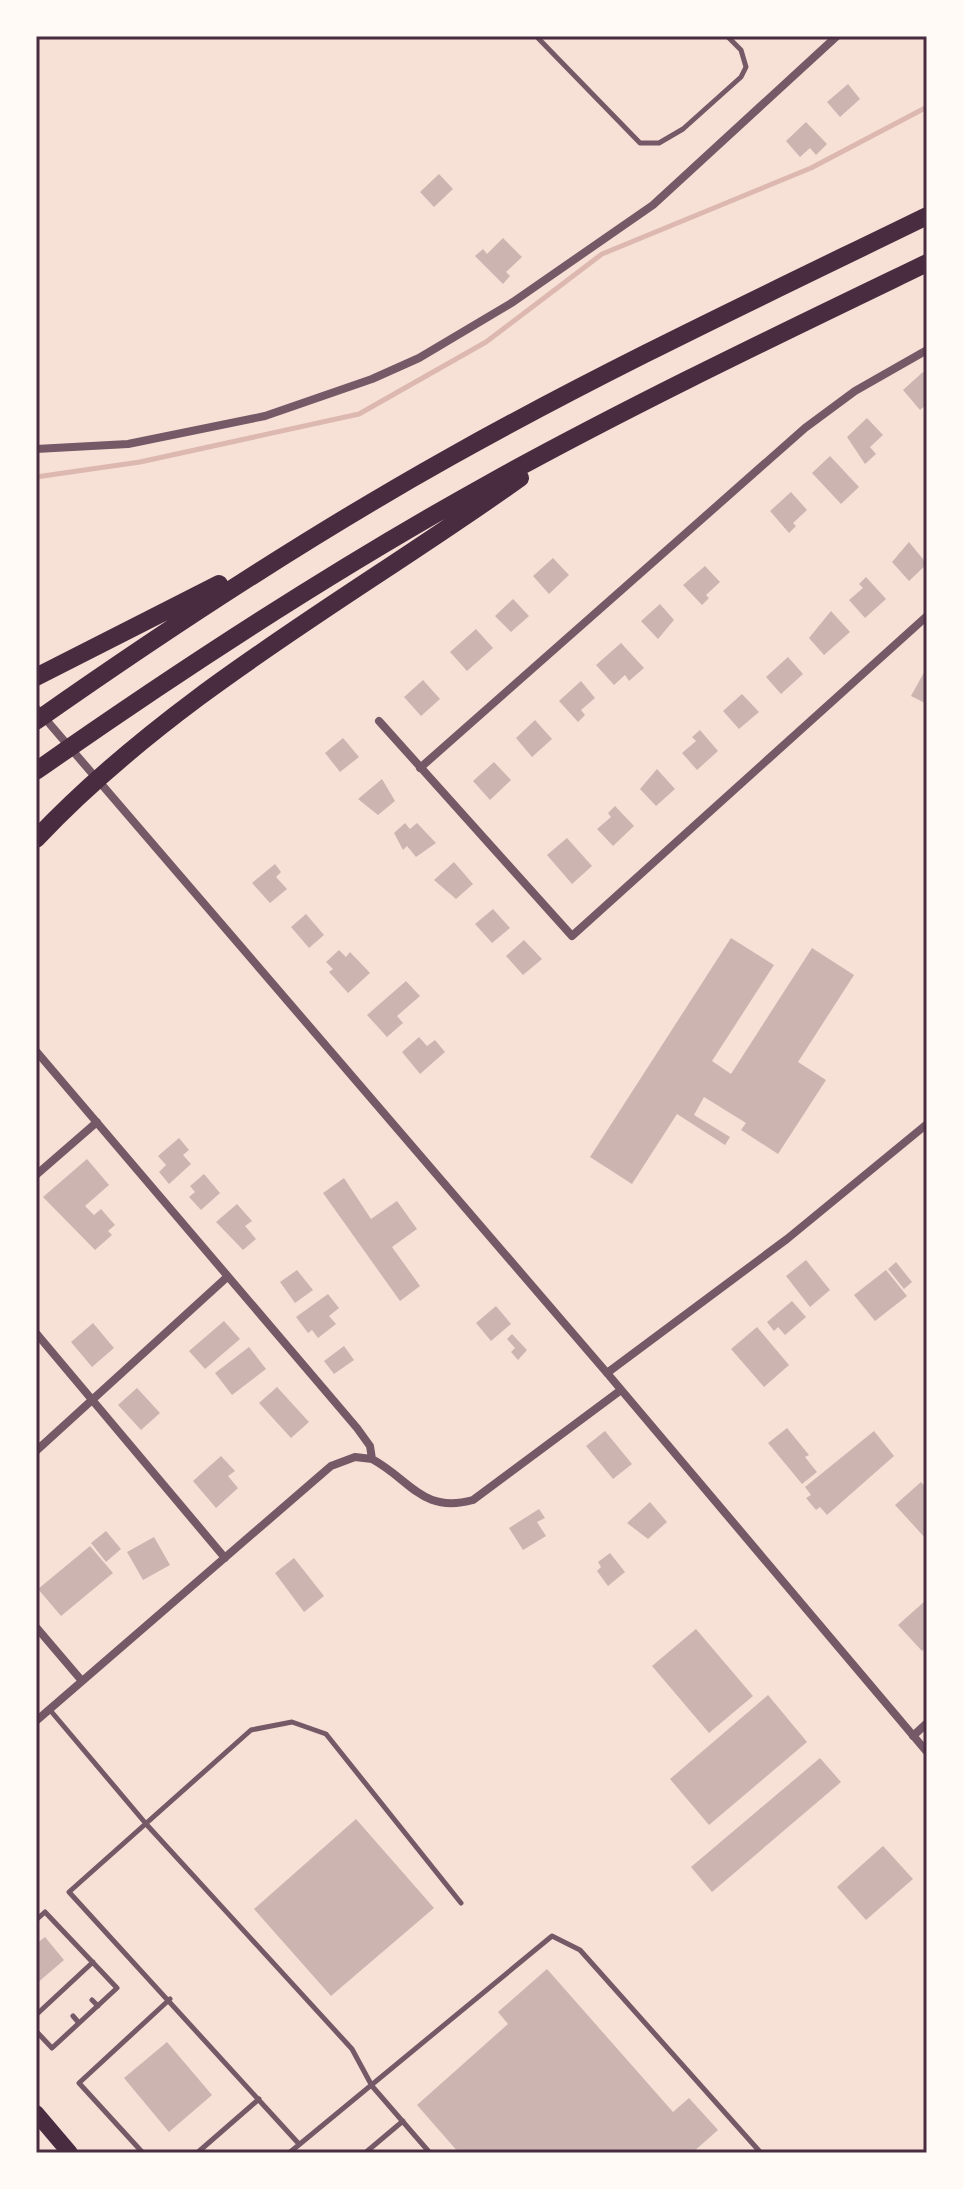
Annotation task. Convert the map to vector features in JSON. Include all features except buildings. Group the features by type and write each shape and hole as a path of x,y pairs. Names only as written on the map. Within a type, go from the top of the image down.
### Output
{"highway":[{"path":"36,677 308,540 548,404 927,216"},
{"path":"36,771 298,596 586,431 927,263"},
{"path":"36,839 80,793 178,711 586,431"},
{"path":"36,721 149,641 308,540"}],"main road":[{"path":"36,2113 70,2153"}],"street":[{"path":"36,449 128,444 265,416 372,379 419,358 513,302 653,205 837,36"},
{"path":"420,768 805,428 855,391 927,350"},
{"path":"379,721 572,936 927,616"},
{"path":"36,708 607,1373 927,1752"},
{"path":"36,1051 226,1278 357,1428 370,1446 372,1459"},
{"path":"36,1175 97,1122"},
{"path":"607,1373 787,1239 927,1124"},
{"path":"36,1451 226,1278"},
{"path":"36,1333 225,1558"},
{"path":"36,1721 331,1466 355,1457 372,1459 429,1501 458,1504 478,1497 621,1390"},
{"path":"36,1627 82,1681"},
{"path":"913,1736 927,1723"}],"lane":[{"path":"536,36 640,143 659,143 683,129 741,77 746,67 741,50 727,36"},
{"path":"50,1710 147,1825 352,2049 372,2086 430,2153"},
{"path":"299,2144 170,1999 69,1892 251,1730 292,1722 326,1734 461,1903"},
{"path":"36,1920 45,1912 117,1988 52,2048 36,2031"},
{"path":"289,2153 552,1936 580,1950 761,2153"},
{"path":"36,2015 58,2000 93,1962"},
{"path":"74,1980 79,1986"},
{"path":"143,2153 79,2083 170,1999"},
{"path":"92,2000 98,2006"},
{"path":"73,2016 79,2023"},
{"path":"197,2153 259,2099"},
{"path":"365,2153 403,2121"}],"waterway":[{"path":"36,477 140,462 359,414 486,342 602,254 811,168 927,107"}]}
